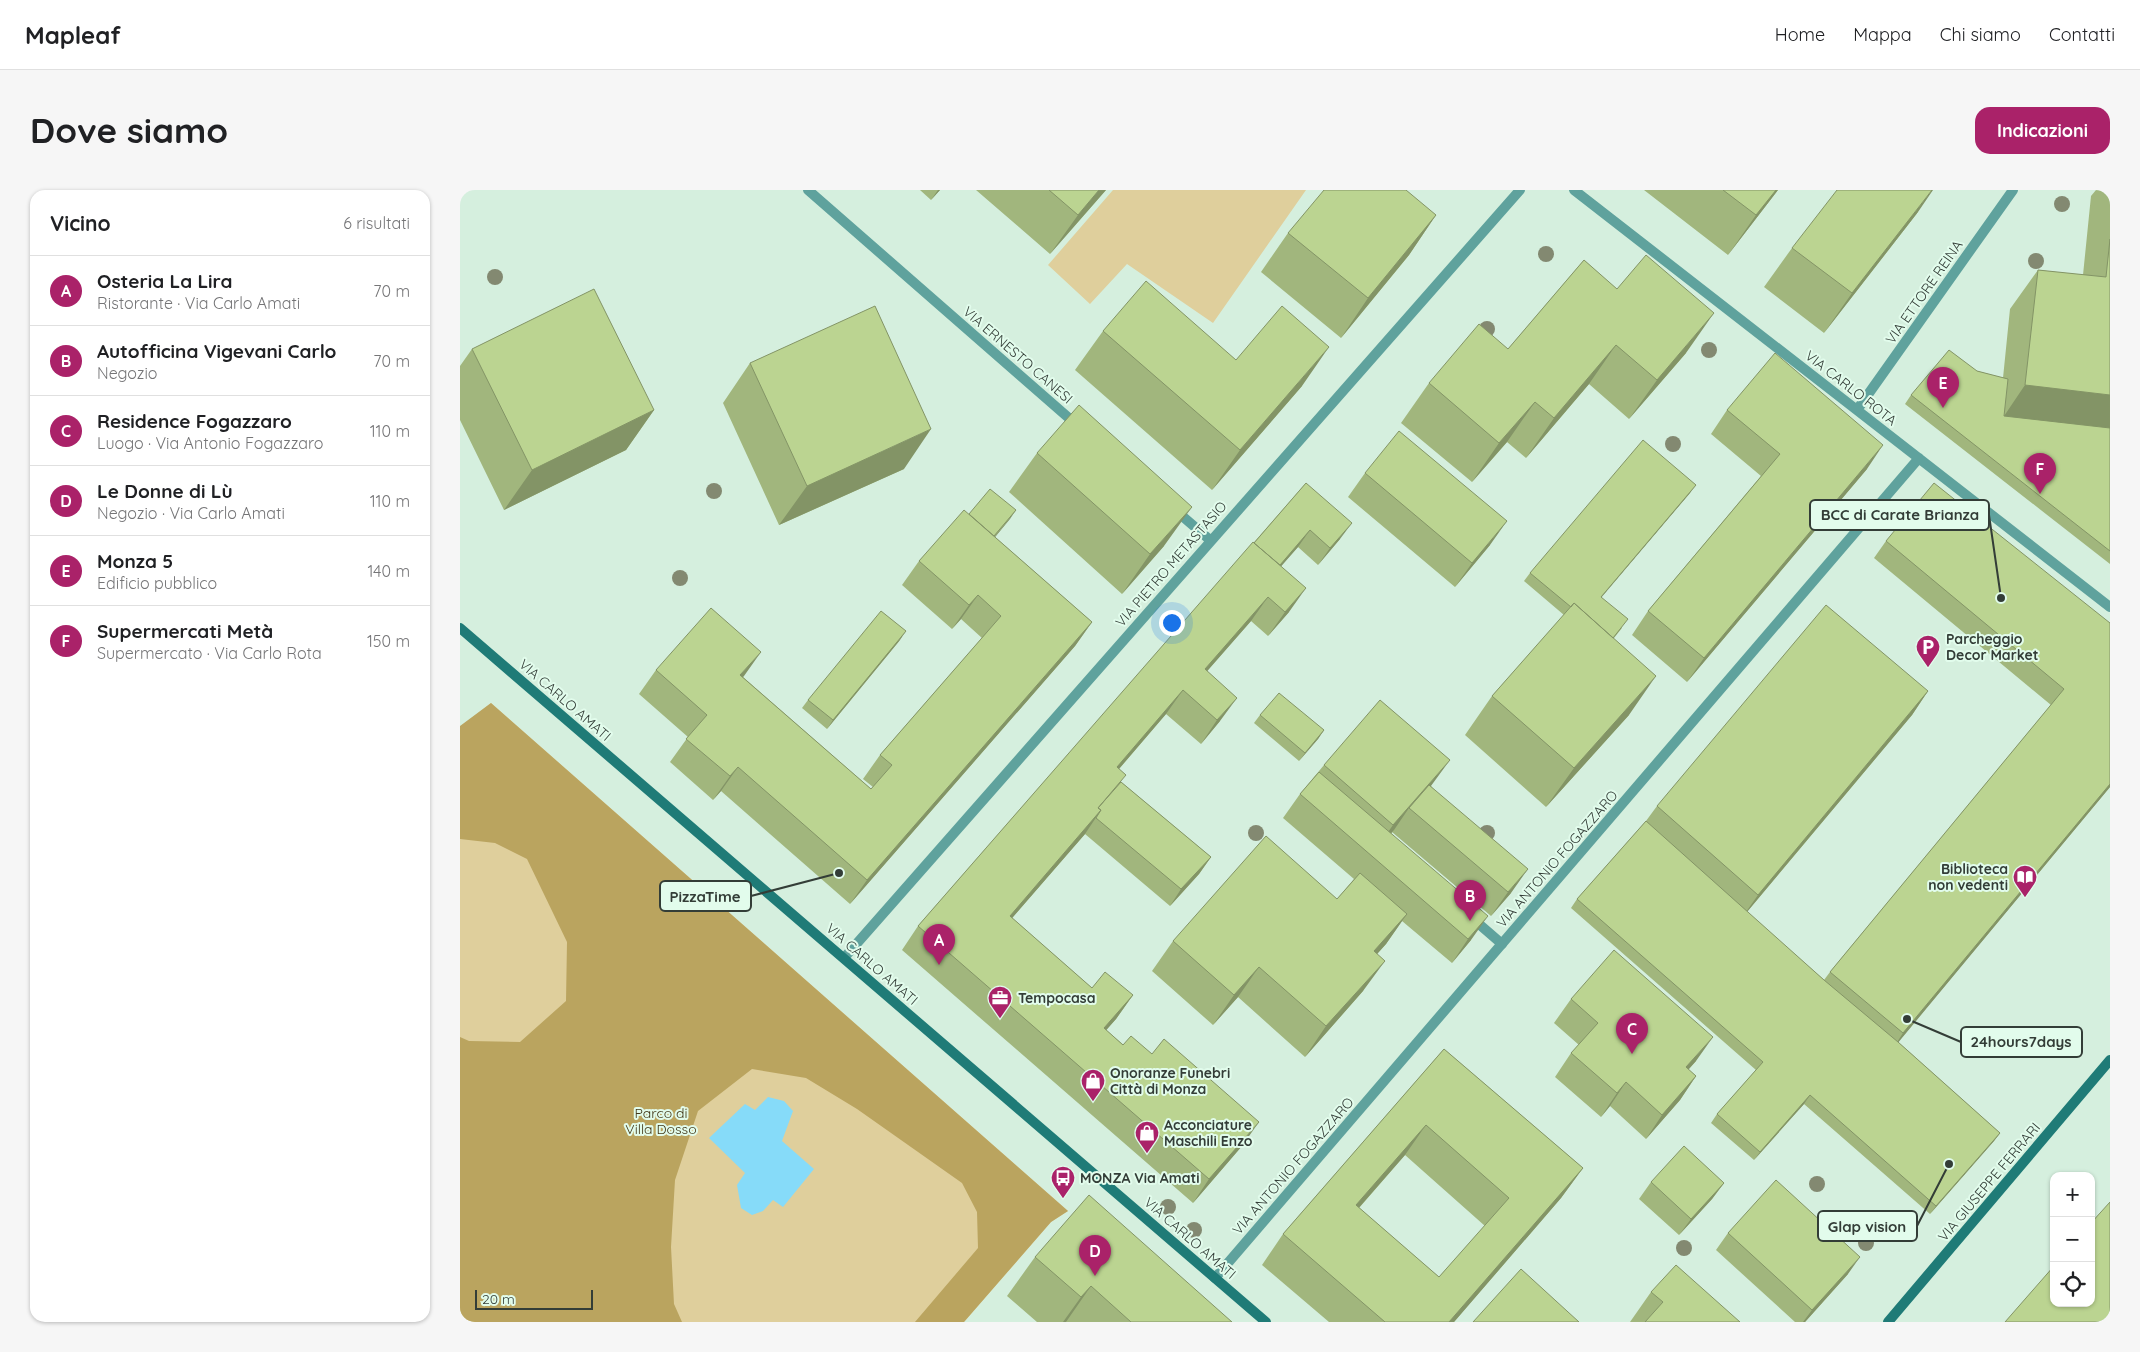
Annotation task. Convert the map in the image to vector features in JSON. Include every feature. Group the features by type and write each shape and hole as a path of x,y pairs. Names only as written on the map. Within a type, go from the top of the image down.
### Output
{"street":[{"name":"VIA ERNESTO CANESI","path":"808,190 1087,433"},
{"name":"VIA PIETRO METASTASIO","path":"844,958 1520,190"},
{"name":"VIA CARLO ROTA","path":"1574,190 2110,607"},
{"name":"VIA ETTORE REINA","path":"1857,410 2013,190"},
{"name":"VIA ANTONIO FOGAZZARO","path":"1215,1278 1920,458"},
{"path":"1162,499 1210,540"},
{"name":"VIA CARLO AMATI","path":"460,628 1266,1322"},
{"path":"1466,912 1502,944"},
{"name":"VIA GIUSEPPE FERRARI","path":"1888,1322 2110,1060"}],"green space":[{"path":"1113,190 1306,190 1213,323 1127,264 1090,304 1048,265"},
{"name":"Parco di Villa Dosso","path":"491,703 1068,1211 1051,1222 964,1322 460,1322 460,727"},
{"name":"Parco di Villa Dosso","path":"491,703 1068,1211 1051,1222 964,1322 915,1322 978,1248 977,1212 962,1183 857,1109 806,1078 752,1069 698,1111 675,1180 671,1247 674,1304 682,1322 460,1322 460,1037 469,1041 520,1042 566,1001 567,942 527,859 495,843 460,839 460,726"}],"water":[{"path":"768,1097 784,1101 793,1111 782,1141 814,1169 783,1207 773,1200 763,1211 752,1215 741,1208 737,1185 745,1173 709,1138 745,1104 755,1110"}],"building":[{"path":"1049,190 1099,190 1078,215"},
{"path":"1324,190 1406,190 1436,215 1368,298 1288,233"},
{"path":"1723,190 1776,190 1756,215"},
{"path":"1837,190 1932,190 1852,293 1792,248"},
{"path":"2110,239 2110,395 2025,385 2038,270 2106,277"},
{"path":"1646,255 1714,313 1657,380 1616,345 1554,418 1535,402 1499,443 1429,383 1479,324 1508,349 1584,260 1617,289"},
{"path":"1146,281 1236,360 1282,306 1329,347 1240,450 1103,331"},
{"path":"594,289 654,410 532,470 472,349"},
{"path":"875,306 931,429 807,486 750,363"},
{"path":"1949,350 1977,371 2008,379 2004,416 2110,428 2110,551 1911,395"},
{"path":"1775,353 1883,445 1704,658 1648,611 1780,454 1727,410"},
{"path":"1079,405 1192,507 1150,554 1037,453"},
{"path":"1399,431 1507,521 1472,563 1365,473"},
{"path":"1643,440 1696,485 1601,597 1628,619 1613,638 1574,603 1571,607 1530,573"},
{"path":"1306,483 1352,523 1330,548 1310,530 1280,565 1254,543"},
{"path":"1934,483 2110,623 2110,784 1903,1033 1830,972 2064,689 1886,541"},
{"path":"990,489 1016,510 994,536 969,514"},
{"path":"964,510 1092,622 867,880 738,767 730,776 686,739 707,715 656,670 711,608 761,652 740,675 871,789 892,765 880,755 1001,616 978,595 969,605 919,561"},
{"path":"1253,542 1306,588 1285,612 1268,597 1205,669 1237,698 1217,720 1183,690 1117,767 1126,775 1098,808 1101,810 1010,916 1092,988 1105,972 1133,995 1104,1028 1123,1045 1131,1036 1152,1054 1164,1039 1259,1122 1209,1179 918,926"},
{"path":"1574,603 1656,676 1574,768 1492,696"},
{"path":"1826,605 1928,691 1758,895 1657,806"},
{"path":"881,611 906,631 833,720 808,700"},
{"path":"1279,693 1324,730 1305,753 1260,715"},
{"path":"1380,700 1450,760 1393,825 1324,765"},
{"path":"1319,772 1488,916 1468,939 1300,794"},
{"path":"1121,782 1211,857 1181,889 1096,818 1101,810 1098,808"},
{"path":"1429,785 1528,869 1508,892 1409,808"},
{"path":"1646,821 1824,980 1898,1042 2000,1133 1936,1206 1810,1095 1760,1152 1717,1114 1763,1062 1577,899"},
{"path":"1266,836 1337,899 1360,873 1407,914 1374,951 1385,961 1326,1026 1259,967 1234,995 1173,941"},
{"path":"1614,950 1713,1037 1686,1067 1696,1076 1662,1115 1626,1082 1617,1093 1571,1053 1598,1023 1571,999"},
{"path":"1444,1049 1583,1168 1449,1322 1385,1322 1283,1234","holes":["1426,1125 1509,1198 1439,1277 1356,1205"]},
{"path":"1684,1146 1724,1183 1691,1219 1651,1182"},
{"path":"1776,1180 1860,1257 1812,1310 1728,1233"},
{"path":"1089,1195 1232,1322 1131,1322 1091,1286 1081,1297 1035,1257"},
{"path":"2110,1202 2110,1322 2005,1322 2050,1271 2050,1307 2095,1307 2095,1219"},
{"path":"1676,1265 1740,1322 1645,1322 1663,1302 1651,1292"},
{"path":"1521,1269 1579,1322 1473,1322"}],"place":[{"name":"Monza 5","path":"1943,408"},
{"name":"Supermercati Metà","path":"2040,494"},
{"name":"BCC di Carate Brianza","path":"2001,598"},
{"name":"Parcheggio Decor Market","path":"1928,668"},
{"name":"PizzaTime","path":"839,873"},
{"name":"Biblioteca non vedenti","path":"2025,898"},
{"name":"Autofficina Vigevani Carlo","path":"1470,921"},
{"name":"Osteria La Lira","path":"939,965"},
{"name":"Tempocasa","path":"1000,1019"},
{"name":"24hours7days","path":"1907,1019"},
{"name":"Residence Fogazzaro","path":"1632,1054"},
{"name":"Onoranze Funebri Città di Monza","path":"1093,1102"},
{"name":"Acconciature Maschili Enzo","path":"1147,1154"},
{"name":"Glap vision","path":"1949,1164"},
{"name":"MONZA Via Amati","path":"1063,1199"},
{"name":"Le Donne di Lù","path":"1095,1276"}]}
